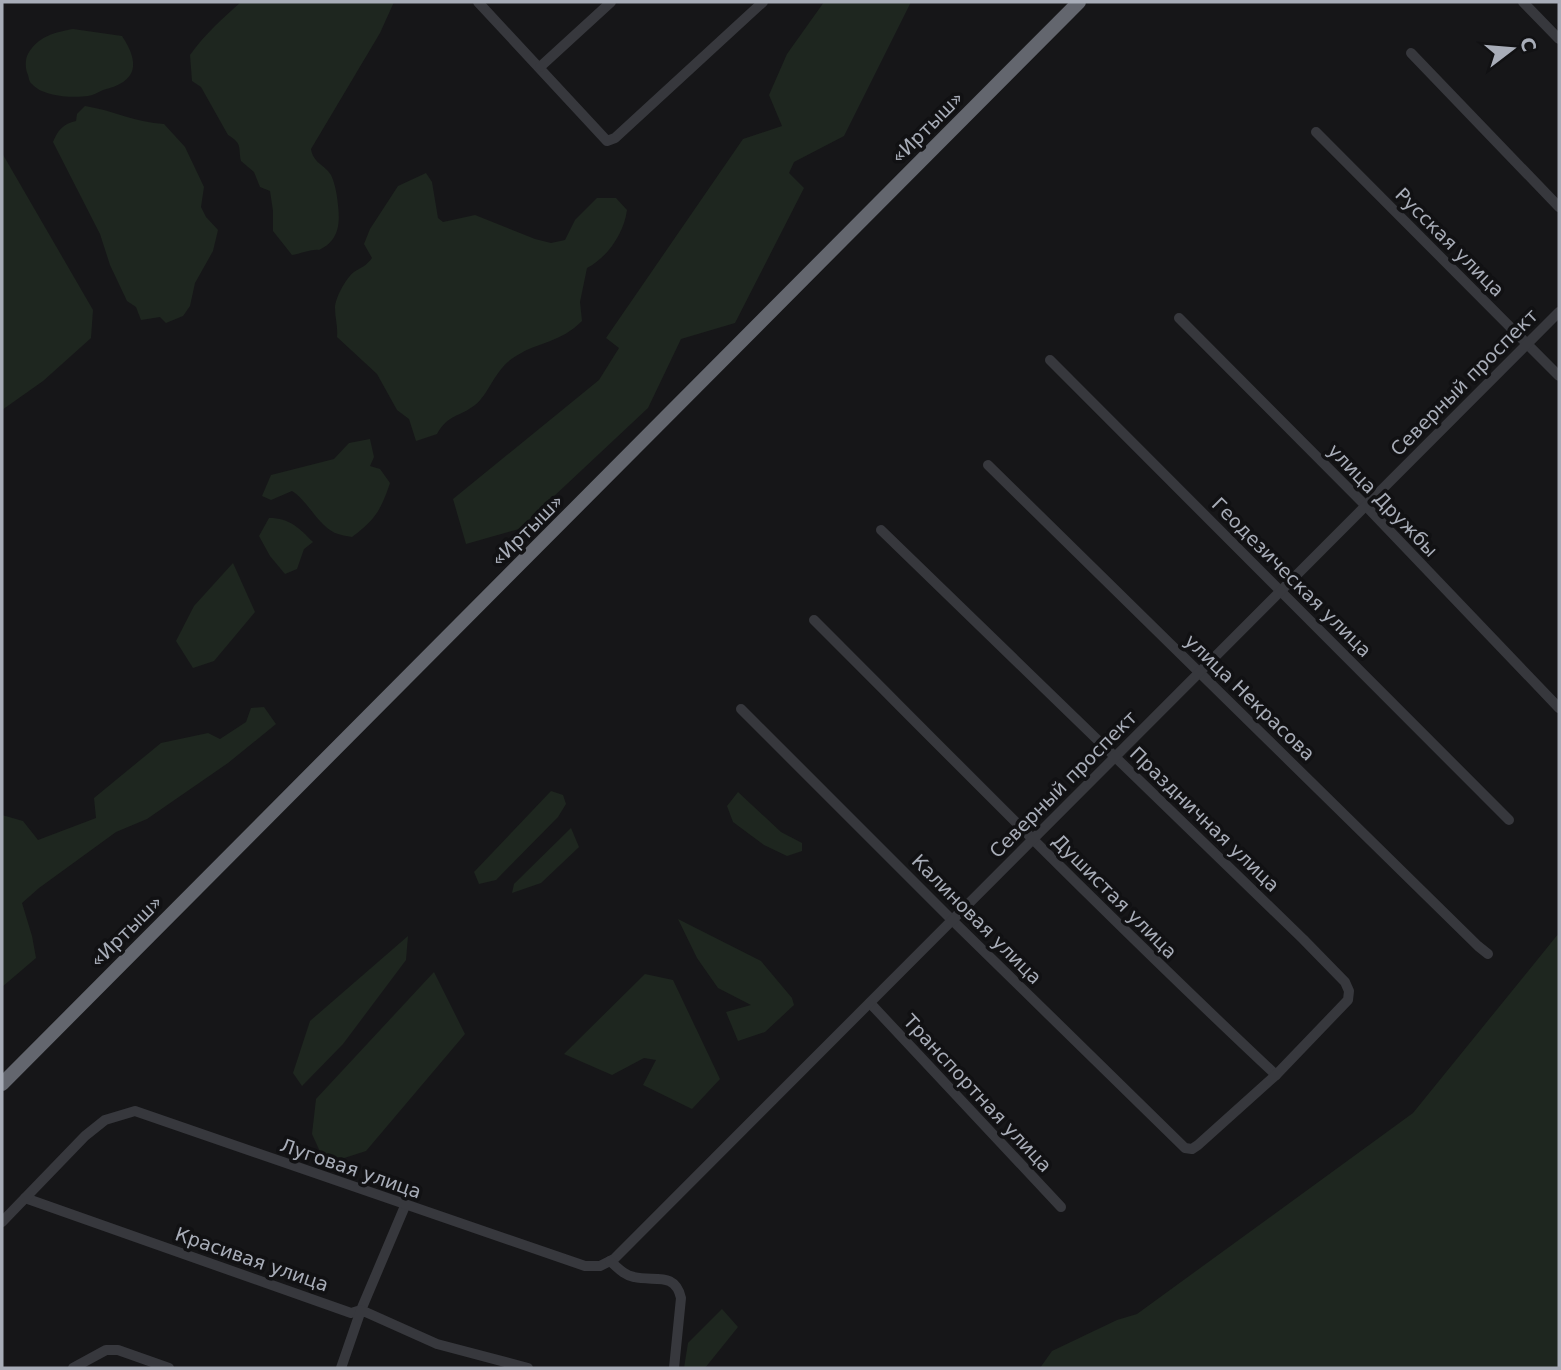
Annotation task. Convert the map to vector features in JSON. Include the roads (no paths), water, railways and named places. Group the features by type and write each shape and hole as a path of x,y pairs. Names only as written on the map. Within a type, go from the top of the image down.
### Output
{"highway":[{"name":"«Иртыш»","path":"2,1084 1079,2"}],"street":[{"path":"478,2 607,141 615,138 763,2"},
{"path":"540,67 611,2"},
{"path":"1523,2 1559,39"},
{"path":"1411,53 1559,207"},
{"name":"Русская улица","path":"1316,132 1559,376"},
{"name":"Северный проспект","path":"585,1266 600,1266 624,1251 1559,312"},
{"name":"улица Дружбы","path":"1179,318 1365,505 1559,708"},
{"name":"Геодезическая улица","path":"1050,360 1509,820"},
{"name":"улица Некрасова","path":"988,465 1488,954"},
{"name":"Праздничная улица","path":"881,530 1345,982 1349,991 1348,1000 1276,1075"},
{"name":"Душистая улица","path":"814,620 1179,985 1276,1075"},
{"name":"Калиновая улица","path":"741,709 1185,1148 1192,1149 1276,1075"},
{"name":"Транспортная улица","path":"870,1003 1061,1206"},
{"name":"Луговая улица","path":"25,1198 105,1119 135,1111 585,1266"},
{"path":"2,1222 25,1198"},
{"name":"Красивая улица","path":"25,1198 351,1313 361,1310 436,1344 528,1368"},
{"path":"341,1368 361,1310 405,1206"},
{"path":"610,1261 624,1274 635,1278 670,1280 679,1289 681,1298 674,1368"},
{"path":"73,1368 106,1350 118,1350 169,1368"}]}
